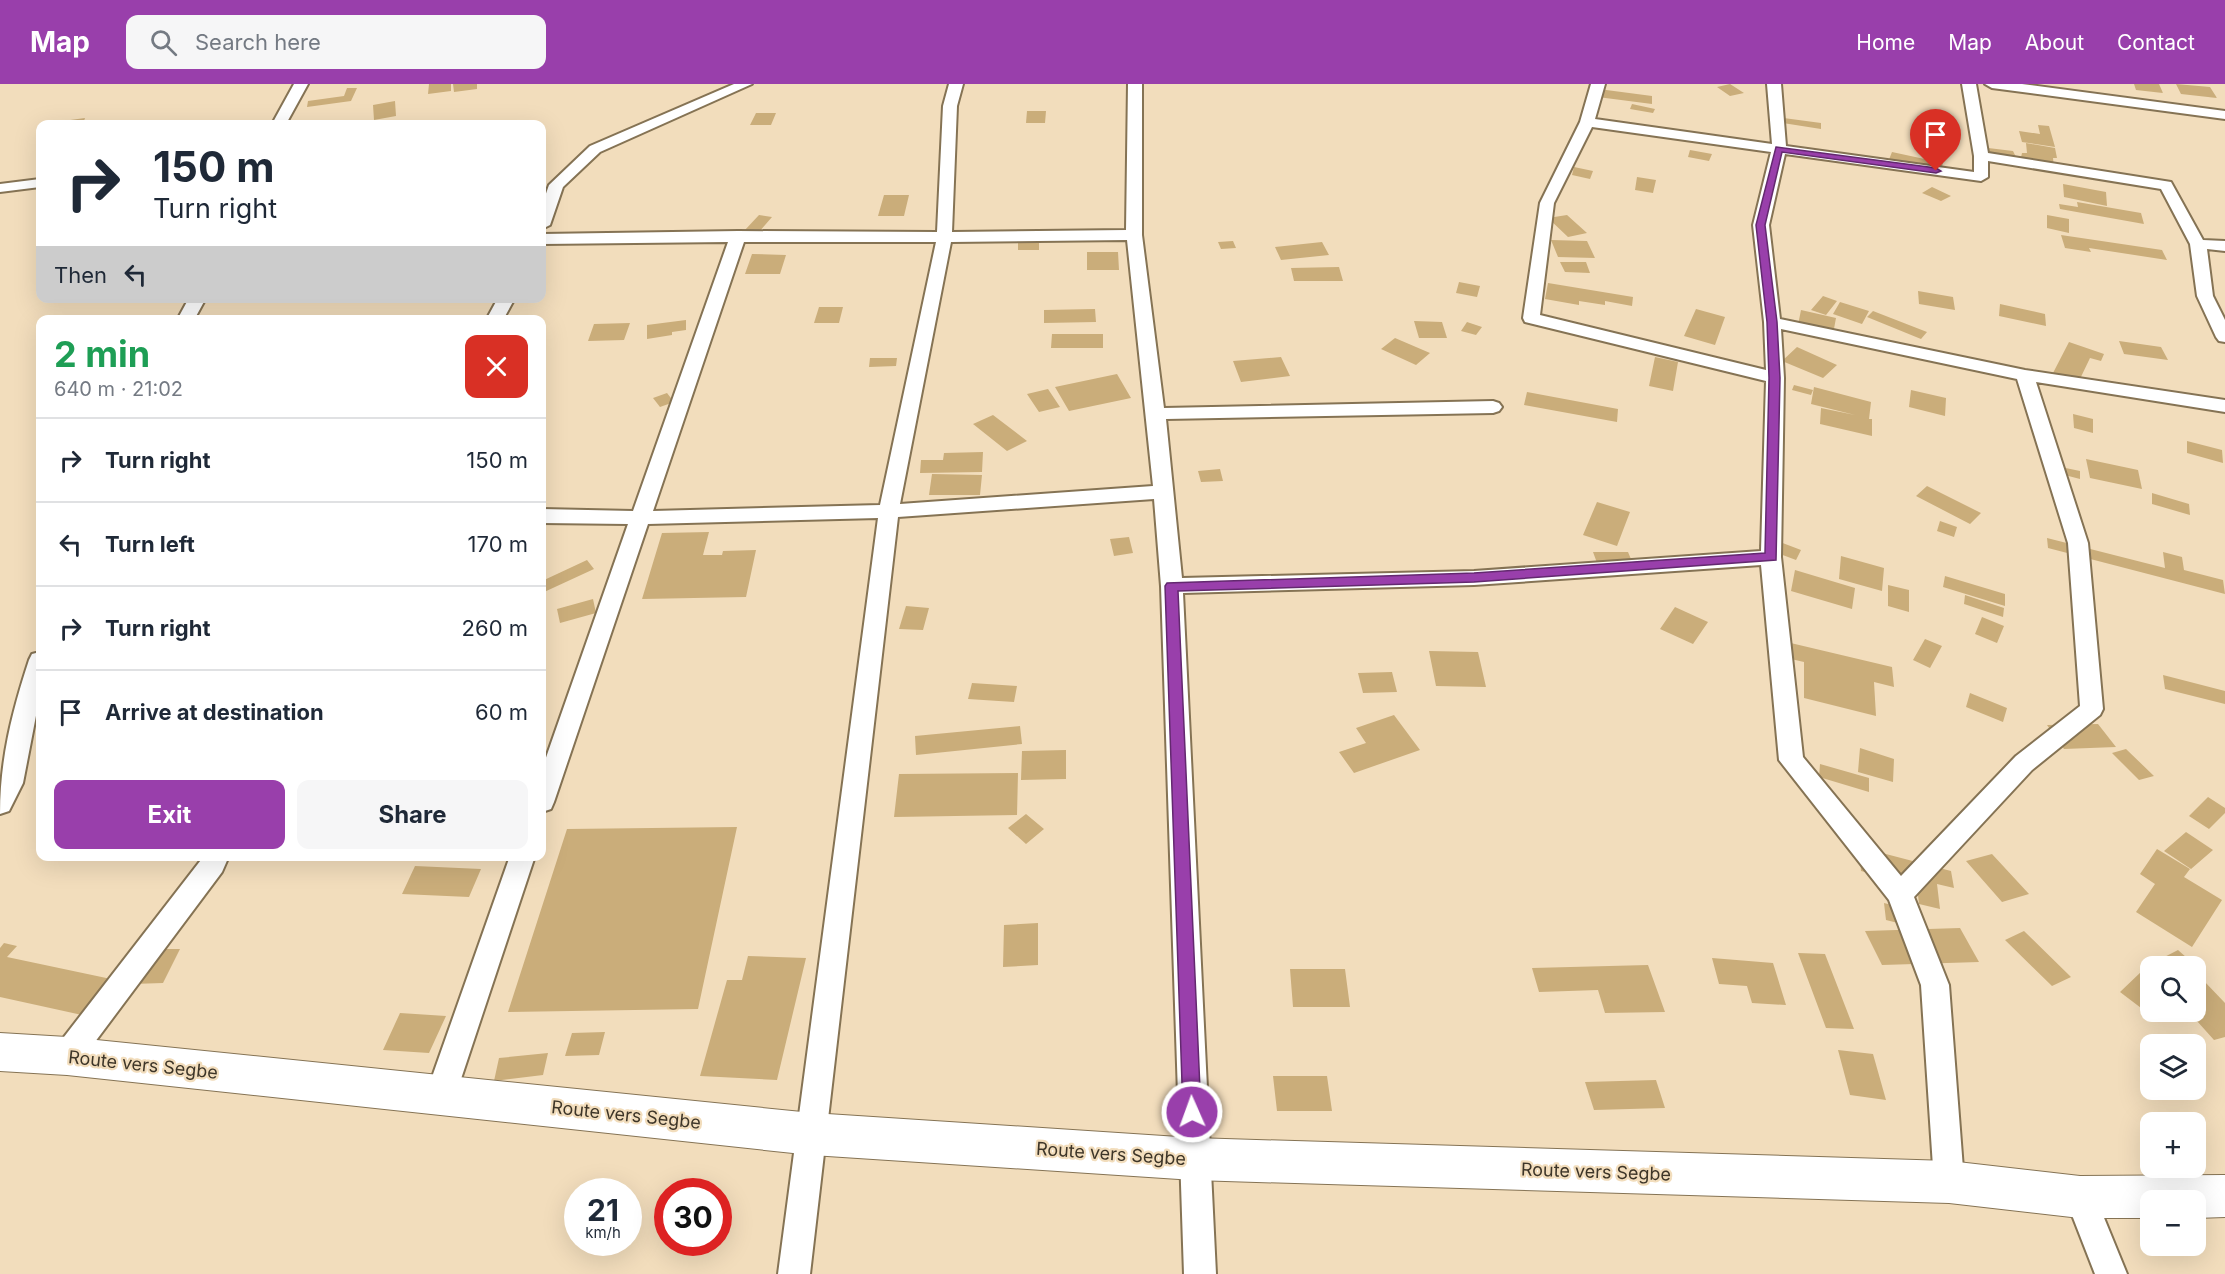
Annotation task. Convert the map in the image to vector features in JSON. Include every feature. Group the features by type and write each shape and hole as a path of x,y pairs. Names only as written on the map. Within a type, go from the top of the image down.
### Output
{"main road":[{"name":"Route vers Segbe","path":"0,1052 67,1056 440,1097 812,1134 1194,1160 1949,1182 2080,1197 2225,1196"}],"street":[{"path":"281,120 300,84"},
{"path":"546,213 556,184 595,149 745,84"},
{"path":"794,1274 889,511 944,239 950,106 956,84"},
{"path":"1135,84 1134,235 1156,414 1172,586 1200,1274"},
{"path":"1598,84 1587,122 1547,203 1531,318 1775,378"},
{"path":"1774,84 1779,149 1761,225 1772,322 1775,378 1771,557 1791,760 1900,894 1935,986 1949,1182"},
{"path":"1587,122 1981,177 1981,156 1969,84"},
{"path":"1992,84 2225,115"},
{"path":"1981,156 2166,185 2198,244 2205,296 2225,337"},
{"path":"0,188 36,184"},
{"path":"546,239 738,236 944,239 1134,235"},
{"path":"546,790 738,236"},
{"path":"2198,244 2225,246"},
{"path":"2205,296 2225,302"},
{"path":"1772,322 2025,375 2225,406"},
{"path":"1900,894 2024,763 2092,709 2078,543 2025,375"},
{"path":"1156,414 1493,407"},
{"path":"546,516 639,518 889,511 1163,492"},
{"path":"1172,586 1474,578 1771,557"},
{"path":"0,804 11,783 25,708 36,673"},
{"path":"67,1056 214,861"},
{"path":"440,1097 521,861"},
{"path":"2080,1197 2111,1274"}],"building":[{"path":"429,84 451,84 451,91 428,94"},
{"path":"453,84 477,84 477,89 454,92"},
{"path":"1730,84 1744,93 1730,96 1717,87"},
{"path":"2134,84 2159,84 2163,93 2136,90"},
{"path":"2176,84 2210,87 2217,98 2181,94"},
{"path":"347,88 357,88 351,101 307,107 308,101 344,96"},
{"path":"1591,88 1652,96 1652,104 1590,96"},
{"path":"395,101 396,116 374,120 373,105"},
{"path":"1632,104 1655,109 1653,113 1630,109"},
{"path":"1027,111 1046,111 1045,123 1026,123"},
{"path":"756,113 776,113 771,125 750,125"},
{"path":"1777,117 1821,123 1821,129 1776,122"},
{"path":"2038,125 2049,126 2055,147 2022,142 2019,131 2040,134"},
{"path":"2026,143 2055,148 2057,158 2053,158 2054,168 2020,162 2022,153 2027,153"},
{"path":"1980,147 2013,151 2019,163 1985,159"},
{"path":"1690,150 1712,154 1709,161 1688,157"},
{"path":"1892,152 1943,163 1940,173 1888,162"},
{"path":"1574,167 1593,171 1590,179 1572,175"},
{"path":"1637,177 1656,180 1653,193 1635,190"},
{"path":"2063,184 2106,192 2107,206 2064,197"},
{"path":"1932,187 1951,196 1941,201 1922,193"},
{"path":"884,195 909,195 904,216 878,216"},
{"path":"2077,202 2141,213 2144,224 2060,209 2059,204 2078,207"},
{"path":"759,215 772,217 758,233 744,231"},
{"path":"1567,215 1587,233 1568,237 1548,218"},
{"path":"2047,215 2069,219 2069,233 2047,228"},
{"path":"2061,235 2162,250 2167,260 2089,248 2091,252 2065,248"},
{"path":"1551,240 1587,241 1595,258 1558,257"},
{"path":"1018,241 1039,241 1039,250 1018,250"},
{"path":"1233,241 1236,248 1221,249 1218,242"},
{"path":"1322,242 1329,255 1281,260 1275,247"},
{"path":"1087,252 1118,252 1119,270 1087,270"},
{"path":"752,254 786,255 780,274 745,274"},
{"path":"1560,262 1586,262 1590,273 1565,272"},
{"path":"1339,267 1343,281 1294,281 1291,268"},
{"path":"1459,282 1480,286 1477,297 1456,293"},
{"path":"1548,283 1633,297 1632,306 1605,301 1605,305 1579,301 1579,305 1545,299"},
{"path":"1918,291 1953,297 1955,310 1919,304"},
{"path":"1823,296 1837,301 1826,315 1811,310"},
{"path":"1840,302 1869,311 1862,324 1833,314"},
{"path":"2000,304 2045,314 2046,326 1999,316"},
{"path":"819,307 843,307 839,323 814,323"},
{"path":"1095,309 1096,322 1044,323 1044,310"},
{"path":"1696,309 1725,317 1715,345 1684,336"},
{"path":"1801,310 1836,318 1833,334 1798,325"},
{"path":"1873,311 1927,332 1921,339 1867,317"},
{"path":"686,320 686,330 647,339 647,325"},
{"path":"1414,321 1442,322 1447,338 1419,338"},
{"path":"1467,322 1482,327 1476,335 1461,331"},
{"path":"630,323 624,340 588,341 594,324"},
{"path":"1052,334 1103,334 1103,348 1051,348"},
{"path":"1395,338 1430,353 1416,365 1381,349"},
{"path":"2119,341 2161,347 2168,360 2124,354"},
{"path":"2069,342 2104,354 2101,361 2090,358 2079,381 2053,373"},
{"path":"1797,347 1837,365 1823,378 1782,361"},
{"path":"1281,357 1290,376 1241,382 1233,361"},
{"path":"1655,357 1678,362 1673,391 1649,386"},
{"path":"870,358 897,358 896,366 869,367"},
{"path":"1117,374 1131,398 1069,411 1055,387"},
{"path":"1794,385 1813,390 1811,395 1792,390"},
{"path":"1814,387 1871,402 1869,419 1872,419 1872,436 1820,424 1821,408 1855,415 1811,404"},
{"path":"1048,389 1060,407 1039,412 1027,394"},
{"path":"1911,390 1946,398 1945,416 1909,407"},
{"path":"1527,392 1618,409 1617,422 1524,405"},
{"path":"667,393 674,402 660,407 653,398"},
{"path":"2073,414 2093,419 2093,433 2074,428"},
{"path":"993,415 1027,441 1007,451 973,424"},
{"path":"2187,441 2222,450 2223,463 2187,453"},
{"path":"983,452 982,472 920,473 921,460 943,460 944,453"},
{"path":"2086,459 2138,470 2142,489 2090,478"},
{"path":"2056,466 2080,471 2080,479 2057,473"},
{"path":"1220,469 1223,481 1201,482 1198,471"},
{"path":"932,474 982,475 980,495 929,495"},
{"path":"1927,486 1981,513 1970,524 1916,496"},
{"path":"2152,493 2189,504 2190,515 2152,504"},
{"path":"1597,502 1630,512 1617,546 1583,535"},
{"path":"1940,521 1957,527 1954,537 1937,531"},
{"path":"709,532 703,555 722,555 723,551 756,550 746,597 642,599 662,533"},
{"path":"1764,536 1801,550 1796,560 1759,546"},
{"path":"1129,537 1133,553 1114,556 1110,539"},
{"path":"2047,538 2165,568 2163,552 2182,557 2184,570 2223,580 2225,594 2048,548"},
{"path":"1593,552 1628,552 1636,571 1600,571"},
{"path":"1841,556 1884,568 1882,591 1839,579"},
{"path":"587,560 594,569 546,591 546,579"},
{"path":"1795,570 1855,588 1852,609 1791,591"},
{"path":"1945,576 2005,594 2005,606 1943,587"},
{"path":"1888,585 1909,590 1909,612 1888,606"},
{"path":"1965,595 2004,608 2003,617 1964,604"},
{"path":"593,599 596,613 560,623 557,609"},
{"path":"906,606 929,608 923,630 899,629"},
{"path":"1675,607 1708,622 1693,644 1660,629"},
{"path":"1982,617 2004,626 1997,643 1975,634"},
{"path":"1770,638 1892,667 1894,687 1874,682 1876,716 1804,698 1804,662 1770,654"},
{"path":"1925,639 1942,646 1930,668 1913,660"},
{"path":"1429,651 1478,652 1486,687 1436,686"},
{"path":"1392,672 1397,692 1363,693 1358,673"},
{"path":"2163,675 2225,691 2225,704 2165,689"},
{"path":"972,683 1017,686 1014,702 968,699"},
{"path":"1970,693 2007,708 2003,722 1966,707"},
{"path":"1394,715 1420,750 1354,773 1339,752 1366,743 1356,728"},
{"path":"2098,724 2116,747 2064,749 2047,725"},
{"path":"1020,726 1022,744 916,755 915,736"},
{"path":"1860,748 1894,759 1893,782 1858,772"},
{"path":"2126,749 2154,776 2139,780 2112,753"},
{"path":"1066,750 1066,779 1021,780 1022,751"},
{"path":"1820,764 1869,778 1869,792 1819,777"},
{"path":"1018,773 1017,815 894,817 899,774"},
{"path":"2208,797 2225,808 2225,813 2209,829 2189,816"},
{"path":"1026,814 1044,829 1026,844 1008,828"},
{"path":"737,827 698,1009 508,1012 567,829"},
{"path":"2186,832 2213,850 2191,869 2164,851"},
{"path":"1859,847 1951,871 1954,888 1937,884 1940,909 1919,904 1917,886 1861,871"},
{"path":"2157,849 2190,869 2184,877 2222,900 2192,947 2136,912 2155,884 2140,874"},
{"path":"1992,854 2029,894 2002,902 1966,861"},
{"path":"415,866 481,869 469,897 402,894"},
{"path":"1884,903 1912,910 1914,927 1886,920"},
{"path":"1038,923 1038,965 1003,967 1004,925"},
{"path":"1960,928 1979,962 1882,965 1865,931"},
{"path":"2024,931 2071,977 2052,986 2005,940"},
{"path":"4,943 17,946 7,957 111,979 82,1015 0,997 0,948"},
{"path":"150,949 180,949 163,983 132,984"},
{"path":"2178,950 2185,956 2166,956"},
{"path":"1798,953 1825,954 1854,1029 1826,1028"},
{"path":"748,956 806,958 777,1080 700,1076 727,980 742,980"},
{"path":"1712,958 1773,963 1786,1005 1752,1003 1747,986 1719,984"},
{"path":"1648,965 1665,1012 1605,1013 1598,990 1539,992 1532,968"},
{"path":"1290,969 1345,969 1350,1007 1293,1007"},
{"path":"2140,973 2140,1007 2120,992"},
{"path":"2206,983 2225,1003 2225,1037 2214,1040 2198,1022 2206,1022"},
{"path":"400,1013 446,1016 429,1053 383,1050"},
{"path":"605,1032 599,1055 565,1056 572,1033"},
{"path":"1838,1050 1873,1054 1886,1100 1850,1095"},
{"path":"548,1053 543,1075 494,1081 499,1058"},
{"path":"1273,1076 1327,1076 1332,1111 1277,1111"},
{"path":"1656,1080 1665,1108 1594,1110 1585,1082"}],"route":[{"path":"1192,1112 1172,586 1474,578 1771,557 1775,378 1772,322 1761,225 1779,149 1936,171"}]}
